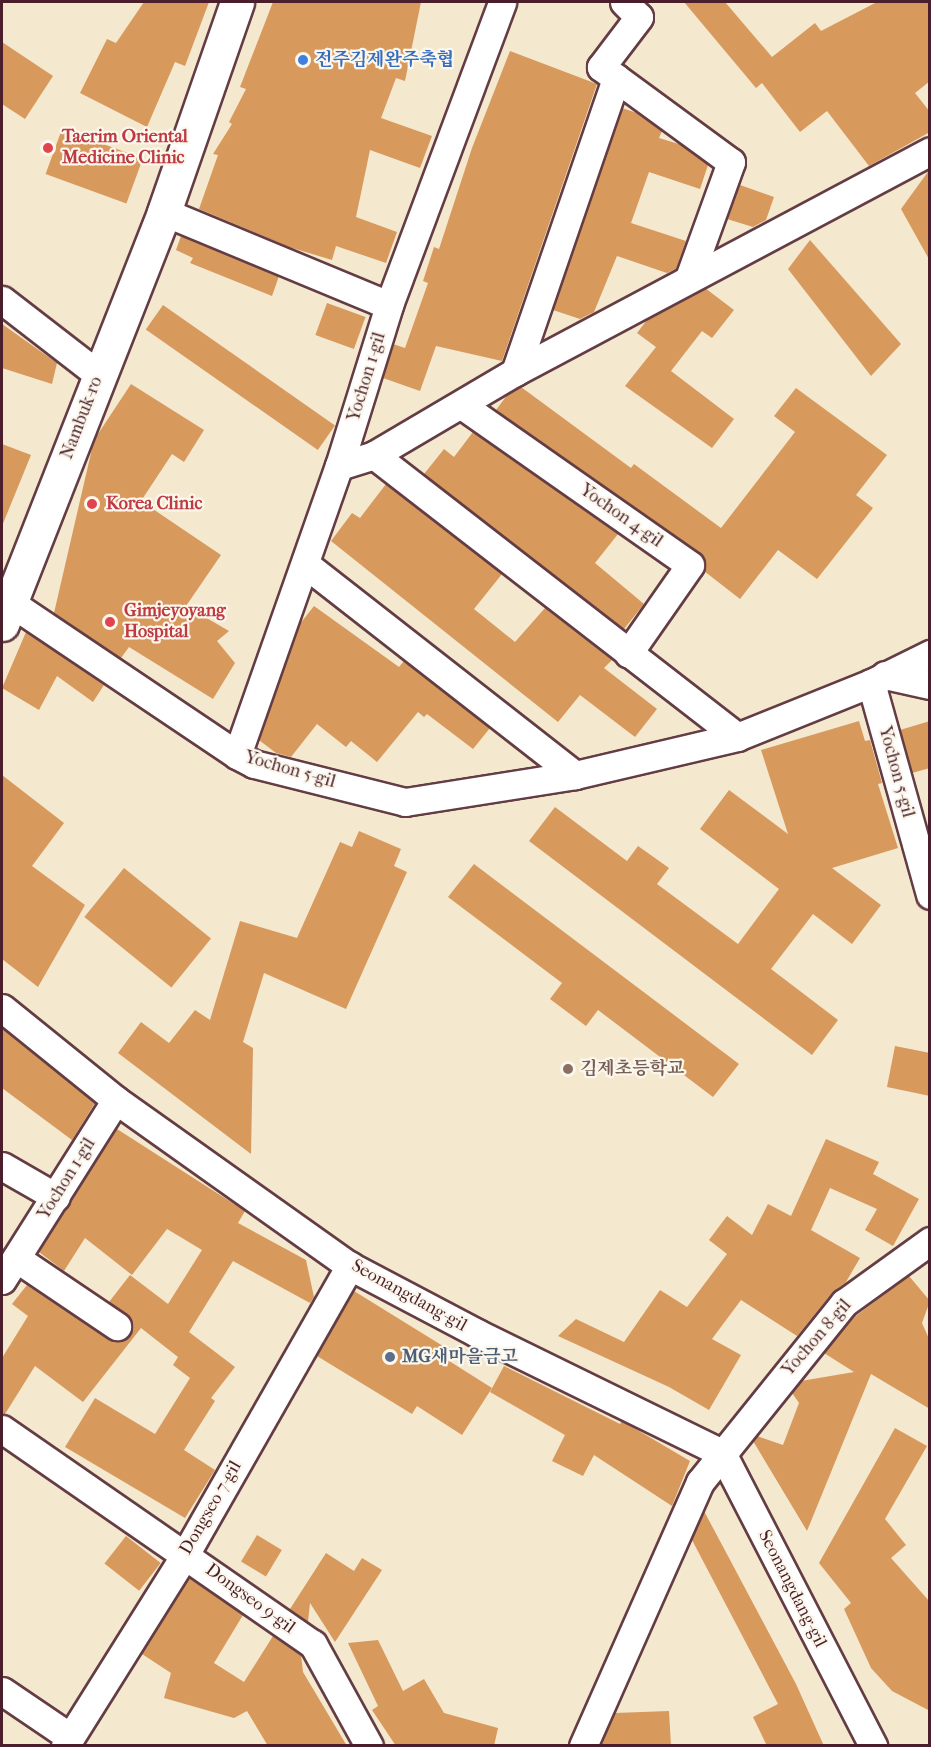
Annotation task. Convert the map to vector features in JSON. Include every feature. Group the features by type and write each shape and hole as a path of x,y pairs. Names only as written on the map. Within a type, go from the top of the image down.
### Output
{"main road":[{"name":"Nambuk-ro","path":"6,613 164,212 237,2"}],"street":[{"name":"Yochon 1-gil","path":"237,755 339,466 389,305 502,2"},
{"path":"515,372 608,72 639,17 624,2"},
{"path":"608,72 730,162 689,278"},
{"path":"339,466 374,455 463,406 515,372 929,152"},
{"path":"164,212 389,305"},
{"path":"2,300 99,375"},
{"name":"Yochon 4-gil","path":"463,406 690,565 628,654"},
{"path":"374,455 737,737"},
{"path":"305,564 575,775"},
{"name":"Yochon 5-gil","path":"6,613 254,764 405,802 575,775 737,737 878,679 930,654"},
{"path":"878,679 930,685"},
{"name":"Yochon 5-gil","path":"878,679 930,895"},
{"name":"Seonangdang-gil","path":"2,1008 116,1100 350,1266 477,1333 722,1453 873,1746"},
{"name":"Yochon 1-gil","path":"2,1280 116,1100"},
{"path":"2,1166 56,1197"},
{"name":"Yochon 8-gil","path":"722,1453 844,1303 930,1241"},
{"path":"16,1258 117,1326"},
{"name":"Dongseo 7-gil","path":"67,1742 186,1553 350,1266"},
{"name":"Dongseo 9-gil","path":"2,1429 186,1553 313,1644 369,1746"},
{"path":"583,1746 700,1482 722,1453"},
{"path":"2,1691 67,1742"}],"building":[{"path":"144,2 209,2 185,66 175,62 147,127 80,93 107,39 116,43"},
{"path":"273,2 421,2 405,81 396,78 381,118 432,136 420,168 370,150 356,217 397,232 386,263 336,246 332,260 289,247 199,209 218,155 213,154 232,124 229,122 246,89 240,87"},
{"path":"684,2 725,2 772,57 815,23 821,31 877,2 930,2 930,81 915,93 930,112 930,132 869,166 827,111 800,132 762,83 756,88"},
{"path":"2,42 53,76 25,119 2,104"},
{"path":"510,51 597,84 502,361 436,346 420,391 383,378 393,344 405,348 428,283 423,281 434,247 439,249 472,148"},
{"path":"622,108 637,113 662,131 659,138 682,145 708,165 700,189 649,172 631,223 686,241 676,269 667,273 617,256 594,312 580,319 553,310"},
{"path":"62,129 143,158 126,204 46,174"},
{"path":"930,169 930,261 901,209"},
{"path":"740,185 774,197 766,220 753,227 727,219"},
{"path":"181,236 279,276 272,296 190,263 193,258 176,250"},
{"path":"810,240 901,344 871,376 788,269"},
{"path":"705,288 734,310 712,338 702,331 671,371 734,419 712,448 625,386 656,347 637,333 647,320"},
{"path":"327,303 366,317 354,349 315,335"},
{"path":"163,305 335,425 318,450 146,330"},
{"path":"2,324 57,363 52,384 2,368"},
{"path":"131,384 204,430 184,462 172,454 141,501 221,555 186,606 229,631 217,641 235,663 213,699 129,647 121,658 54,613 94,440"},
{"path":"521,387 631,468 634,464 721,528 795,432 774,416 796,388 887,455 856,495 873,508 817,579 778,550 740,599 704,571 706,561 699,552 496,410 508,394"},
{"path":"473,432 618,534 595,563 644,604 624,629 424,474 444,449 454,457"},
{"path":"2,444 31,455 2,526"},
{"path":"386,484 502,574 474,609 515,642 545,608 612,660 604,668 657,709 635,737 580,695 558,722 331,541 352,513 360,518"},
{"path":"314,606 399,667 404,661 490,728 473,749 427,714 424,717 418,712 377,762 351,741 346,747 317,724 291,757 276,753 259,740 299,625"},
{"path":"26,632 104,685 93,702 57,676 39,710 2,688"},
{"path":"859,721 865,741 870,740 882,783 878,784 898,848 832,868 881,905 852,944 813,914 771,969 838,1020 812,1055 529,841 555,807 627,861 638,846 669,868 657,884 738,944 779,889 700,829 729,790 788,834 761,750"},
{"path":"930,721 930,768 912,773 900,730"},
{"path":"2,775 64,823 32,866 85,905 38,987 2,959"},
{"path":"359,831 401,849 394,866 407,872 346,1009 264,973 243,1042 253,1048 251,1154 118,1053 141,1022 169,1043 195,1010 210,1020 240,921 297,938 340,842 352,847"},
{"path":"474,864 739,1064 713,1097 598,1010 586,1026 550,999 562,983 448,897"},
{"path":"124,868 211,938 171,987 84,917"},
{"path":"2,1028 95,1103 72,1140 2,1088"},
{"path":"895,1046 930,1053 930,1096 887,1087"},
{"path":"117,1129 245,1211 238,1223 306,1260 314,1297 310,1303 233,1261 189,1332 235,1367 211,1398 215,1401 184,1450 215,1470 185,1518 65,1447 95,1398 155,1434 190,1378 173,1365 178,1357 141,1328 83,1402 35,1366 5,1414 2,1414 2,1358 28,1316 12,1304 27,1285 108,1339 123,1340 130,1334 131,1320 109,1302 130,1275 168,1304 202,1250 167,1229 132,1275 85,1238 64,1271 39,1252"},
{"path":"826,1139 879,1162 873,1174 919,1199 893,1246 865,1230 877,1209 830,1188 811,1230 860,1258 846,1282 832,1293 797,1336 741,1300 712,1339 741,1355 709,1410 669,1387 558,1336 576,1319 624,1342 660,1290 687,1307 727,1254 709,1240 727,1216 752,1235 768,1204 791,1216"},
{"path":"909,1276 930,1301 922,1323 930,1341 930,1409 871,1374 807,1531 753,1441 757,1436 783,1445 799,1403 792,1393 801,1381 854,1372 824,1353 849,1321"},
{"path":"354,1291 451,1351 446,1359 492,1388 462,1435 417,1406 412,1414 317,1356"},
{"path":"504,1366 620,1424 622,1421 690,1461 672,1506 594,1455 583,1476 552,1461 565,1435 490,1392"},
{"path":"895,1428 927,1446 885,1519 906,1545 891,1558 930,1602 930,1711 892,1691 871,1668 844,1609 851,1603 819,1563"},
{"path":"704,1511 796,1684 824,1746 767,1746 753,1717 778,1704 692,1540"},
{"path":"257,1535 282,1550 266,1577 241,1562"},
{"path":"126,1536 161,1563 139,1591 104,1564"},
{"path":"326,1553 354,1571 362,1558 382,1570 335,1642 310,1603 308,1622 290,1609"},
{"path":"189,1578 243,1615 214,1663 244,1682 273,1636 301,1655 303,1672 347,1746 268,1746 247,1711 234,1718 164,1698 171,1673 142,1654"},
{"path":"378,1640 403,1691 424,1679 444,1713 498,1728 494,1746 396,1746 372,1710 378,1706 348,1643"},
{"path":"669,1711 671,1746 600,1746 615,1713"}],"place":[{"name":"전주김제완주축협","path":"303,60"},
{"name":"Taerim Oriental Medicine Clinic","path":"48,148"},
{"name":"Korea Clinic","path":"92,504"},
{"name":"Gimjeyoyang Hospital","path":"110,622"},
{"name":"김제초등학교","path":"568,1069"},
{"name":"MG새마을금고","path":"390,1357"}]}
